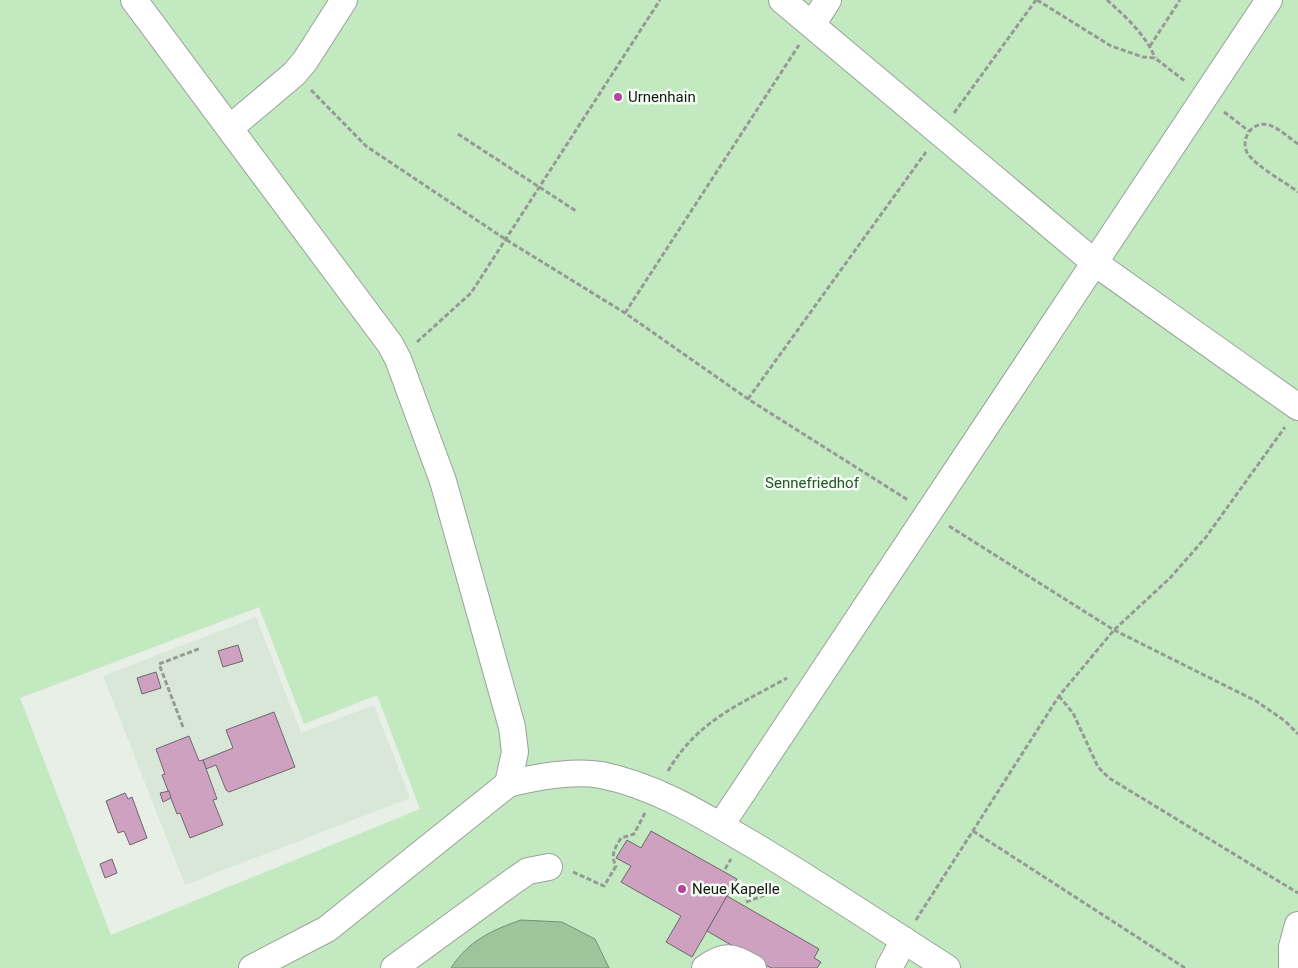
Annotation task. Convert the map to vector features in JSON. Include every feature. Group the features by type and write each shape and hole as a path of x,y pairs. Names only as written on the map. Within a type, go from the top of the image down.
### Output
{"lane":[{"path":"134,0 390,344 398,359 443,481 512,727 516,752 508,784"},
{"path":"230,127 294,74 305,61 344,0"},
{"path":"782,0 1095,263 1292,416"},
{"path":"812,25 828,0"},
{"path":"721,826 1095,263 1190,89 1269,0"},
{"path":"252,968 327,928 508,784 533,778 599,775 630,782 656,792 721,826 809,878 947,968"},
{"path":"394,968 528,871 549,867"},
{"path":"1292,968 1292,947 1298,926"},
{"path":"889,968 904,940"},
{"path":"705,968 720,958 735,958 753,968"}],"path":[{"path":"398,359 471,294 538,187 660,0"},
{"path":"748,399 1037,0 1111,46 1143,57 1155,58"},
{"path":"1107,0 1124,15 1150,46 1155,58 1190,89 1249,131"},
{"path":"1150,46 1180,0"},
{"path":"625,313 812,25"},
{"path":"1190,89 1191,73"},
{"path":"294,74 366,146 505,239 625,313 748,399 1114,630 1256,701 1285,721 1298,734"},
{"path":"1298,144 1270,125 1258,125 1249,131 1245,143 1248,154 1298,192"},
{"path":"458,134 576,211"},
{"path":"904,940 1059,696 1114,630 1170,578 1206,536 1292,416"},
{"path":"183,728 159,664 202,648"},
{"path":"549,867 589,878 604,886 616,866 612,854 620,838 634,834 680,750 719,715 793,674"},
{"path":"1059,696 1073,712 1098,767 1109,778 1298,894"},
{"path":"973,831 1185,968"}],"shaded area":[{"path":"256,617 301,733 374,705 410,798 185,885 103,676"},
{"path":"521,920 562,922 595,939 609,968 451,968 473,944 491,932"}],"green space":[{"name":"Sennefriedhof","path":"0,0 1298,0 1298,968 0,968","holes":["259,607 304,724 377,695 420,809 111,935 20,698"]}],"building":[{"path":"238,645 243,661 223,667 218,651"},
{"path":"156,672 161,688 142,694 137,678"},
{"path":"274,712 295,767 229,792 226,790 216,765 206,769 203,760 233,748 226,730"},
{"path":"189,736 199,761 203,760 217,799 213,800 223,825 190,838 180,813 177,814 162,775 165,774 156,749"},
{"path":"169,791 171,798 163,802 160,793"},
{"path":"125,793 128,799 132,797 147,838 130,845 124,831 118,833 106,801"},
{"name":"Neue Kapelle","path":"651,831 737,879 692,957 666,942 681,916 621,882 631,866 616,858 627,840 641,848"},
{"path":"112,859 117,873 105,878 100,864"},
{"path":"727,896 819,949 814,958 821,962 817,968 771,968 707,931"}],"place":[{"name":"Urnenhain","path":"618,97"},
{"name":"Neue Kapelle","path":"682,889"}]}
